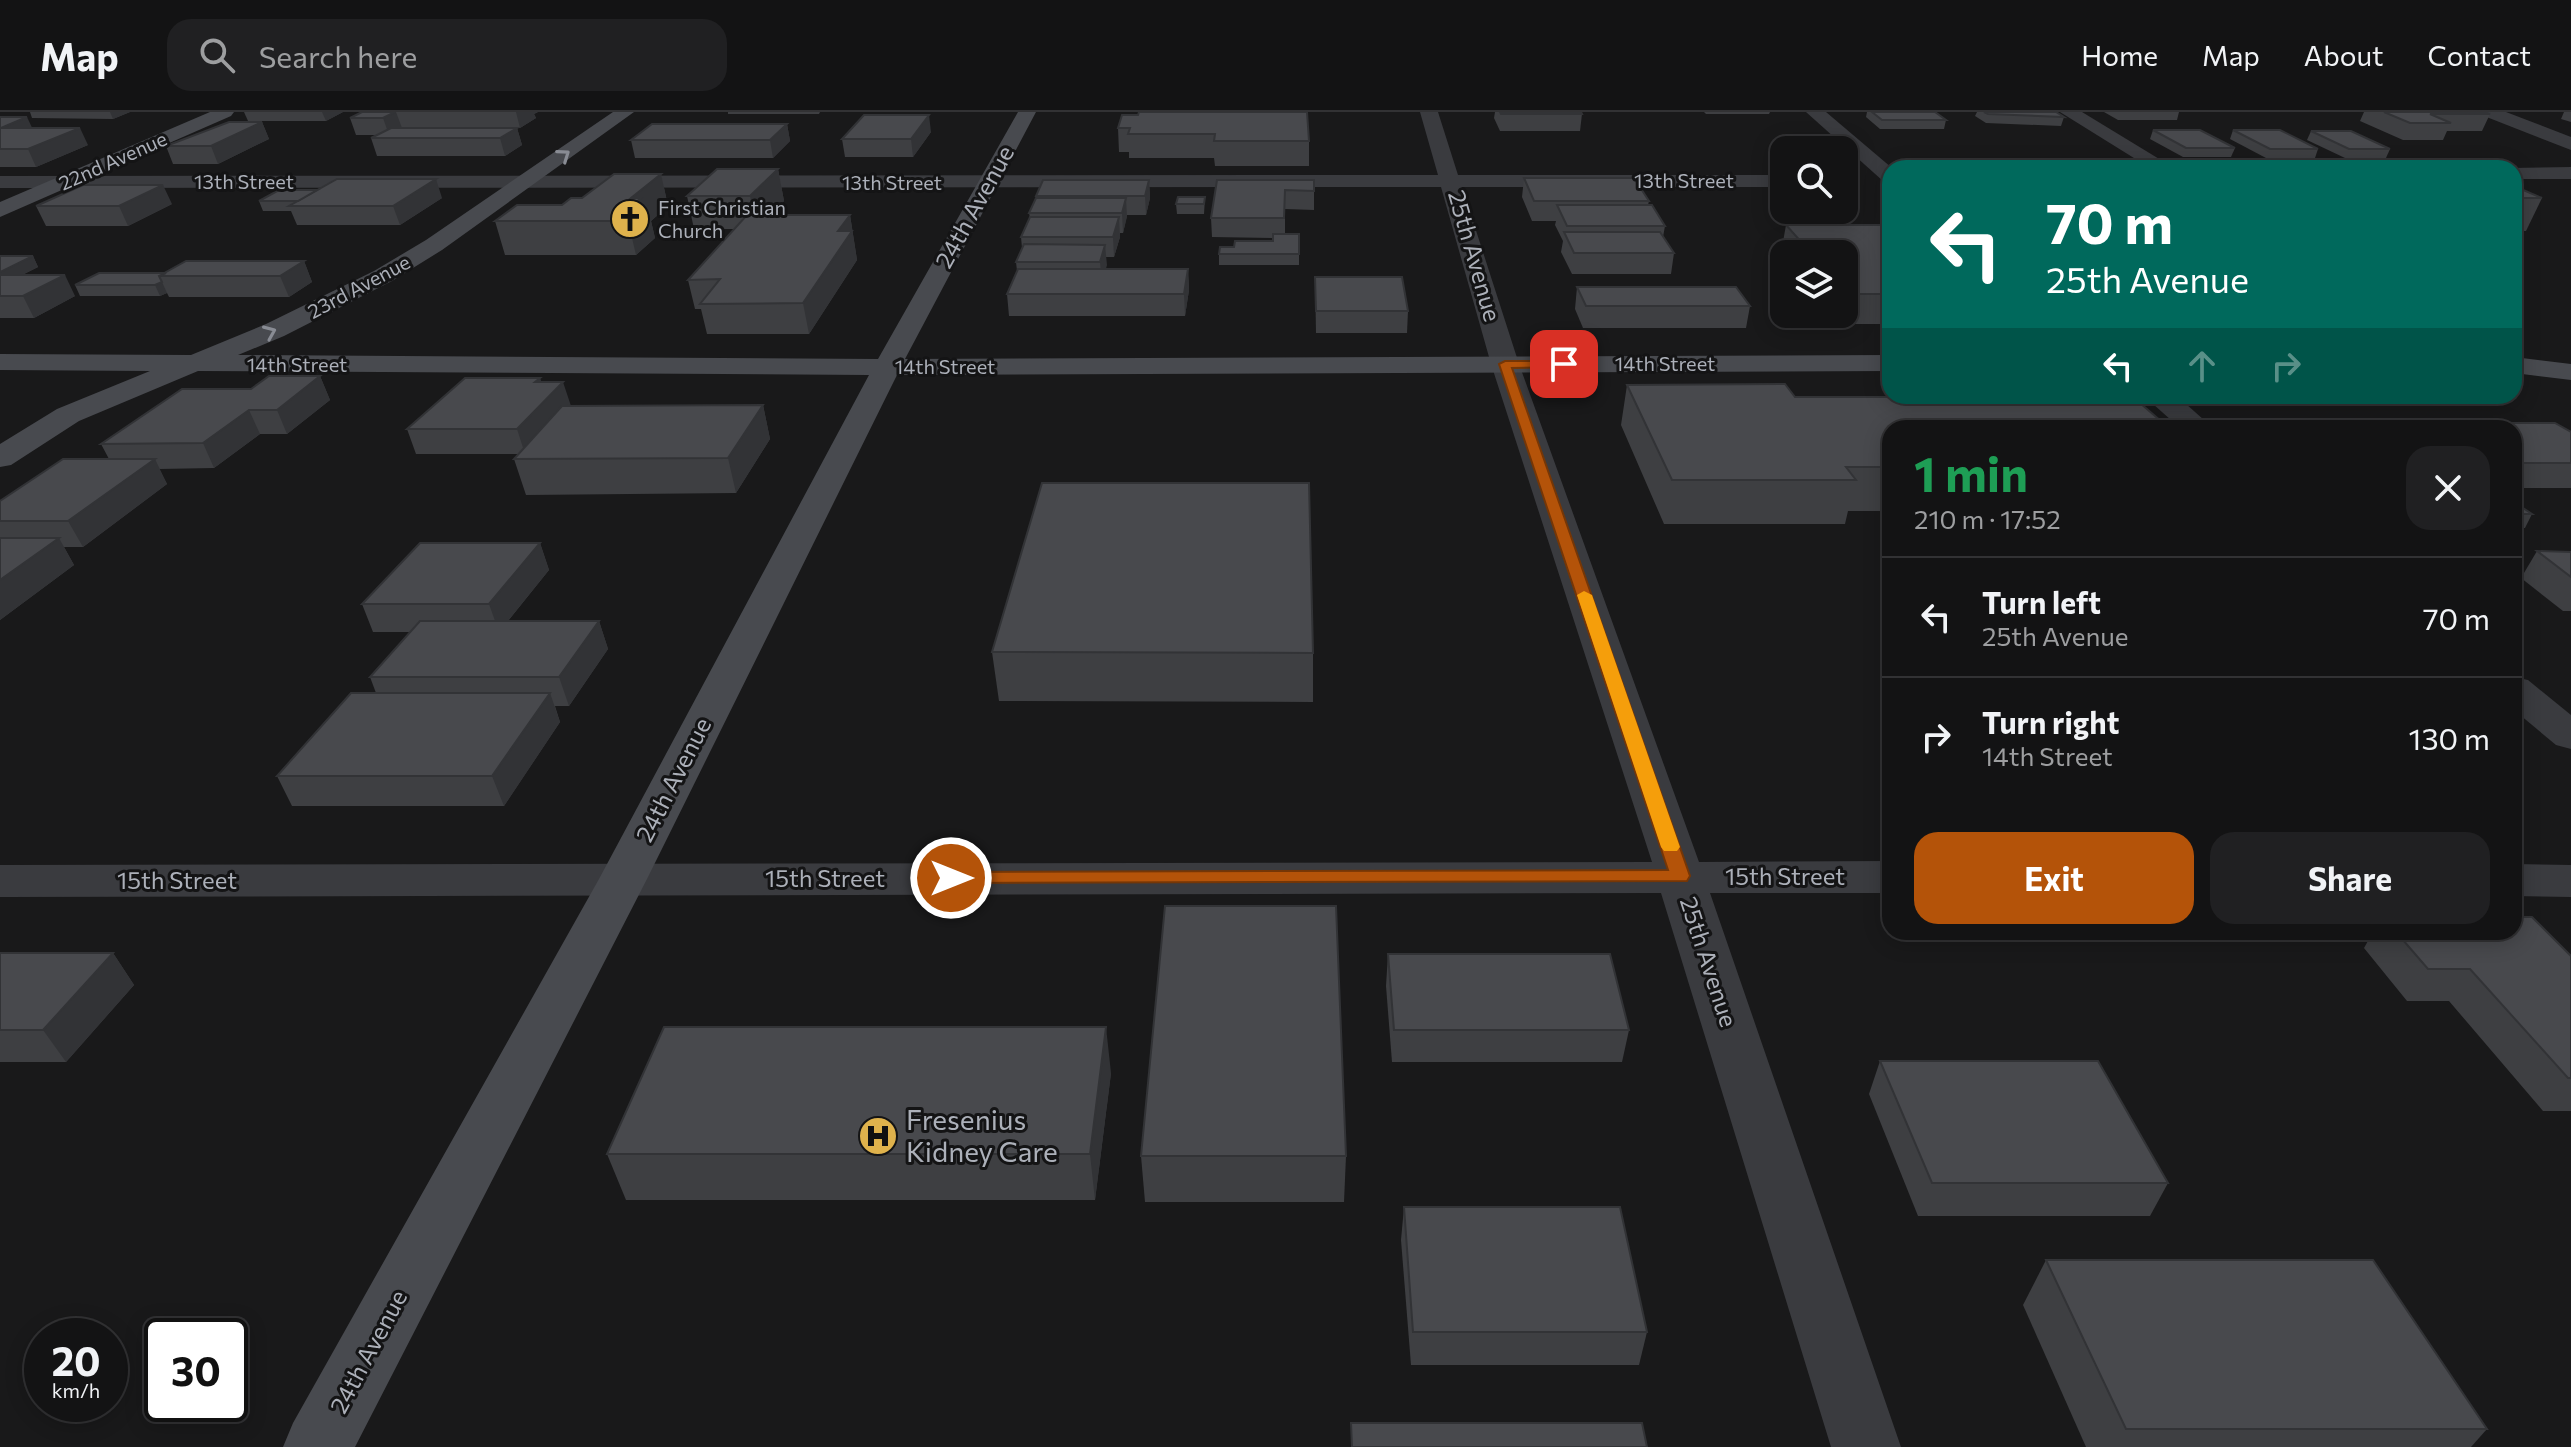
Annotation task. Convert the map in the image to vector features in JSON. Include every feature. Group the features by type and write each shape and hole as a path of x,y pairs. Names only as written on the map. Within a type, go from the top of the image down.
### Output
{"main road":[{"name":"22nd Avenue","path":"0,210 225,112"},
{"name":"23rd Avenue","path":"0,458 68,415 192,365 343,298 434,245 625,112"},
{"name":"24th Avenue","path":"318,1447 623,879 887,367 1027,112"},
{"name":"14th Street","path":"0,362 887,367 1882,363"},
{"name":"23rd Avenue","path":"68,415 100,385 91,362"},
{"path":"2522,366 2571,372"}],"street":[{"name":"25th Avenue","path":"1429,112 1505,364 1680,876 1866,1447"},
{"path":"1815,112 1882,172"},
{"path":"2069,112 2150,160"},
{"path":"2490,112 2571,144"},
{"path":"2522,173 2571,173"},
{"path":"1859,181 1882,180"},
{"name":"13th Street","path":"0,182 1770,181"},
{"path":"2169,404 2188,420"},
{"path":"2522,696 2571,736"},
{"name":"15th Street","path":"0,881 1882,877"},
{"path":"2522,880 2571,881"}],"building":[{"path":"362,112 395,112 383,118 350,118"},
{"path":"1139,112 1307,112 1309,141 1214,141 1215,134 1128,134 1130,128 1118,128 1122,115 1138,115"},
{"path":"1581,112 1582,114 1501,114"},
{"path":"1872,112 1935,112 1946,120 1882,120"},
{"path":"1984,112 2056,112 2064,117 1988,114"},
{"path":"2384,112 2490,114 2430,114 2451,123 2410,123"},
{"path":"864,115 929,115 911,139 842,139"},
{"path":"0,117 27,117 1,128 80,128 28,149 0,149"},
{"path":"229,122 262,122 211,146 166,146"},
{"path":"652,124 787,124 770,140 631,140"},
{"path":"391,128 517,128 500,138 371,138"},
{"path":"2153,130 2200,130 2235,148 2186,148"},
{"path":"2233,130 2280,130 2318,149 2270,149"},
{"path":"2311,131 2351,131 2390,149 2349,149"},
{"path":"717,169 778,169 750,196 687,196"},
{"path":"614,174 661,174 631,198 641,198 633,205 647,205 628,221 495,221 517,205 562,205 571,198 582,198"},
{"path":"1524,178 1634,178 1649,201 1534,201"},
{"path":"337,179 436,179 393,206 289,206"},
{"path":"1043,180 1149,180 1145,196 1036,196"},
{"path":"1217,180 1314,180 1314,191 1285,190 1284,218 1211,218"},
{"path":"83,185 163,185 119,206 36,206"},
{"path":"2522,189 2542,198 2522,198"},
{"path":"279,190 317,190 298,201 259,201"},
{"path":"1178,197 1205,197 1204,204 1176,204"},
{"path":"1036,198 1126,198 1122,213 1029,213"},
{"path":"1557,205 1652,205 1665,226 1567,226"},
{"path":"747,215 850,215 838,231 852,231 803,303 700,304 720,279 688,280"},
{"path":"1030,217 1119,217 1113,237 1021,237"},
{"path":"1786,225 1882,225 1882,294 1858,294 1858,240 1799,240"},
{"path":"1564,232 1660,232 1674,253 1574,253"},
{"path":"1273,234 1299,234 1299,254 1219,254 1220,247 1234,247 1235,241 1273,241"},
{"path":"1024,244 1105,245 1100,262 1016,262"},
{"path":"0,256 33,256 0,272"},
{"path":"186,261 304,261 280,276 159,276"},
{"path":"1018,269 1188,269 1184,294 1007,294"},
{"path":"99,273 166,273 159,276 162,282 155,285 75,285"},
{"path":"0,275 65,275 23,296 0,296"},
{"path":"1315,277 1402,277 1408,311 1316,311"},
{"path":"1577,287 1736,287 1750,306 1586,306"},
{"path":"269,376 320,376 277,410 249,410 203,443 101,444 182,389 251,389"},
{"path":"465,378 540,378 535,382 563,382 517,429 407,429"},
{"path":"1785,384 1795,397 1882,397 1882,404 2141,404 2160,420 1882,420 1882,467 1846,467 1856,480 1672,480 1627,385"},
{"path":"763,405 728,458 514,459 562,406"},
{"path":"2522,423 2555,423 2571,432 2571,463 2522,463"},
{"path":"63,459 155,459 68,521 0,521 0,501"},
{"path":"1042,483 1309,483 1313,653 992,652"},
{"path":"0,538 59,538 0,580"},
{"path":"420,543 540,543 489,604 362,604"},
{"path":"2537,551 2571,552 2571,577"},
{"path":"420,621 599,621 559,677 370,677"},
{"path":"351,693 550,693 492,776 277,776"},
{"path":"1165,906 1336,906 1346,1156 1141,1156"},
{"path":"2522,917 2532,917 2571,956 2571,1078 2470,969 2428,969 2403,940 2522,940"},
{"path":"0,953 113,953 43,1030 0,1030"},
{"path":"1388,954 1610,954 1629,1030 1394,1030"},
{"path":"664,1027 1106,1027 1090,1154 607,1154"},
{"path":"1880,1061 2098,1061 2168,1183 1932,1183"},
{"path":"1404,1207 1620,1207 1647,1332 1413,1332"},
{"path":"2046,1260 2373,1260 2487,1429 2126,1429"},
{"path":"1351,1423 1642,1423 1647,1447 1352,1447"}],"slow traffic":[{"path":"1584,595 1670,847"}],"place":[{"name":"First Christian Church","path":"630,219"},
{"name":"Fresenius Kidney Care","path":"878,1136"}],"route":[{"path":"951,878 1680,876 1505,364 1564,364"}]}
